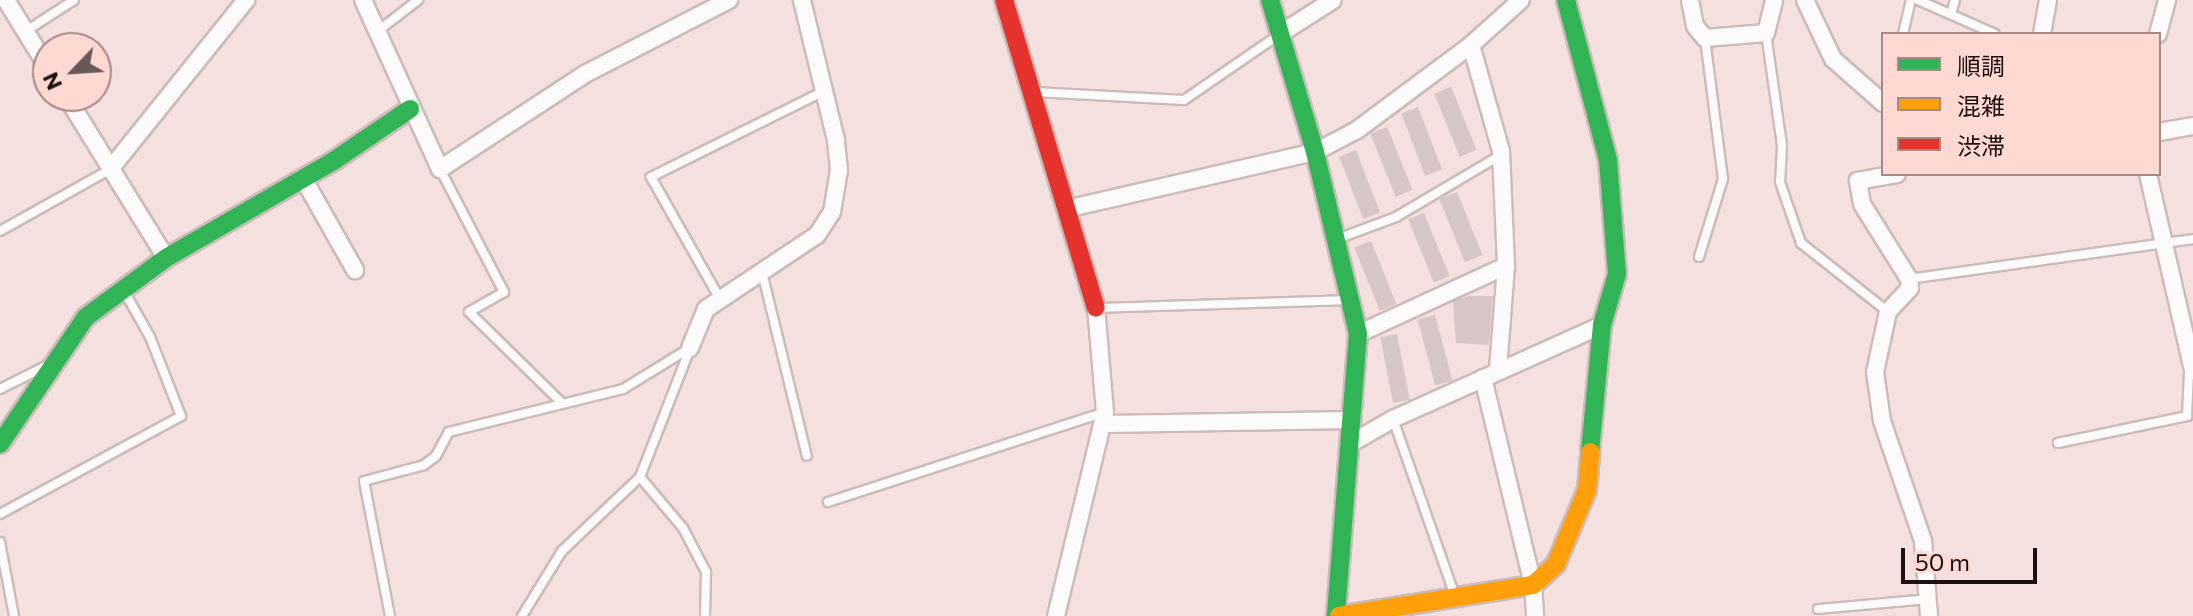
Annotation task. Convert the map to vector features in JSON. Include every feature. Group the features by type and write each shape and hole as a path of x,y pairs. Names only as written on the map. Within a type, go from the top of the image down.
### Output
{"street":[{"path":"6,0 32,42"},
{"path":"363,0 410,109 440,169 585,74 729,0"},
{"path":"690,348 706,309 817,235 832,212 839,170 802,0"},
{"path":"1004,0 1096,308 1105,418 1056,616"},
{"path":"1270,0 1283,32 1315,152 1358,334 1338,616 1431,608 1455,597 1533,585 1556,564 1587,490 1602,325 1617,274 1608,160 1566,0"},
{"path":"1283,32 1333,0"},
{"path":"1066,209 1315,152 1357,130 1471,45 1521,0"},
{"path":"1690,0 1695,26 1705,38 1766,33 1774,0"},
{"path":"2042,32 2048,0"},
{"path":"2159,32 2167,0"},
{"path":"111,168 242,2"},
{"path":"1809,4 1833,59 1881,101"},
{"path":"1471,45 1501,155 1506,266 1490,375 1533,585 1535,616"},
{"path":"0,444 86,317 166,258 303,178 410,109"},
{"path":"76,112 166,258"},
{"path":"2161,132 2193,126"},
{"path":"1886,176 1858,181 1862,204 1909,279 1910,288 1888,312 1875,372 1879,396 1923,541 1928,608"},
{"path":"2148,176 2191,372"},
{"path":"303,178 355,270"},
{"path":"1358,334 1506,266"},
{"path":"1348,445 1393,419 1602,325"},
{"path":"1105,418 1352,420"}],"lane":[{"path":"25,31 74,0"},
{"path":"376,32 418,0"},
{"path":"1903,32 1911,0"},
{"path":"1918,0 1991,32"},
{"path":"1951,14 1955,0"},
{"path":"1030,92 1184,100 1283,32"},
{"path":"1766,33 1782,146 1780,182 1801,243 1888,312"},
{"path":"1699,257 1723,179 1705,38"},
{"path":"721,299 651,177 824,91"},
{"path":"1336,239 1396,217 1501,155"},
{"path":"0,231 111,168"},
{"path":"440,169 504,292 469,312 562,403"},
{"path":"1909,279 2193,239"},
{"path":"762,272 807,456"},
{"path":"0,514 181,416 150,337 123,289"},
{"path":"1096,308 1350,300"},
{"path":"390,616 364,481 424,465 436,456 449,432 623,389 661,371 690,348"},
{"path":"522,616 562,551 640,477 690,348"},
{"path":"0,389 54,362"},
{"path":"2058,443 2187,416 2191,372"},
{"path":"828,502 1105,418"},
{"path":"1393,419 1455,597"},
{"path":"640,477 683,528 706,572 705,616"},
{"path":"0,542 14,616"},
{"path":"1818,609 1928,608"}],"building":[{"path":"1451,87 1476,150 1460,157 1434,94"},
{"path":"1418,107 1442,170 1425,176 1401,113"},
{"path":"1387,127 1412,190 1396,197 1370,134"},
{"path":"1356,150 1380,213 1363,219 1339,156"},
{"path":"1457,192 1482,255 1465,262 1439,199"},
{"path":"1424,213 1449,276 1434,282 1408,219"},
{"path":"1371,241 1396,304 1380,311 1354,248"},
{"path":"1469,296 1493,296 1489,345 1456,343 1453,301"},
{"path":"1435,315 1453,381 1435,385 1418,320"},
{"path":"1397,334 1410,400 1393,403 1380,337"}],"traffic: fast":[{"path":"1270,0 1315,152 1358,334 1336,616"},
{"path":"1566,0 1608,160 1617,274 1602,325 1590,452"},
{"path":"0,444 86,317 166,258 335,160 410,109"}],"traffic: slow":[{"path":"1339,616 1533,585 1556,564 1587,490 1590,452"}],"traffic: jam":[{"path":"1004,0 1096,308"}]}
